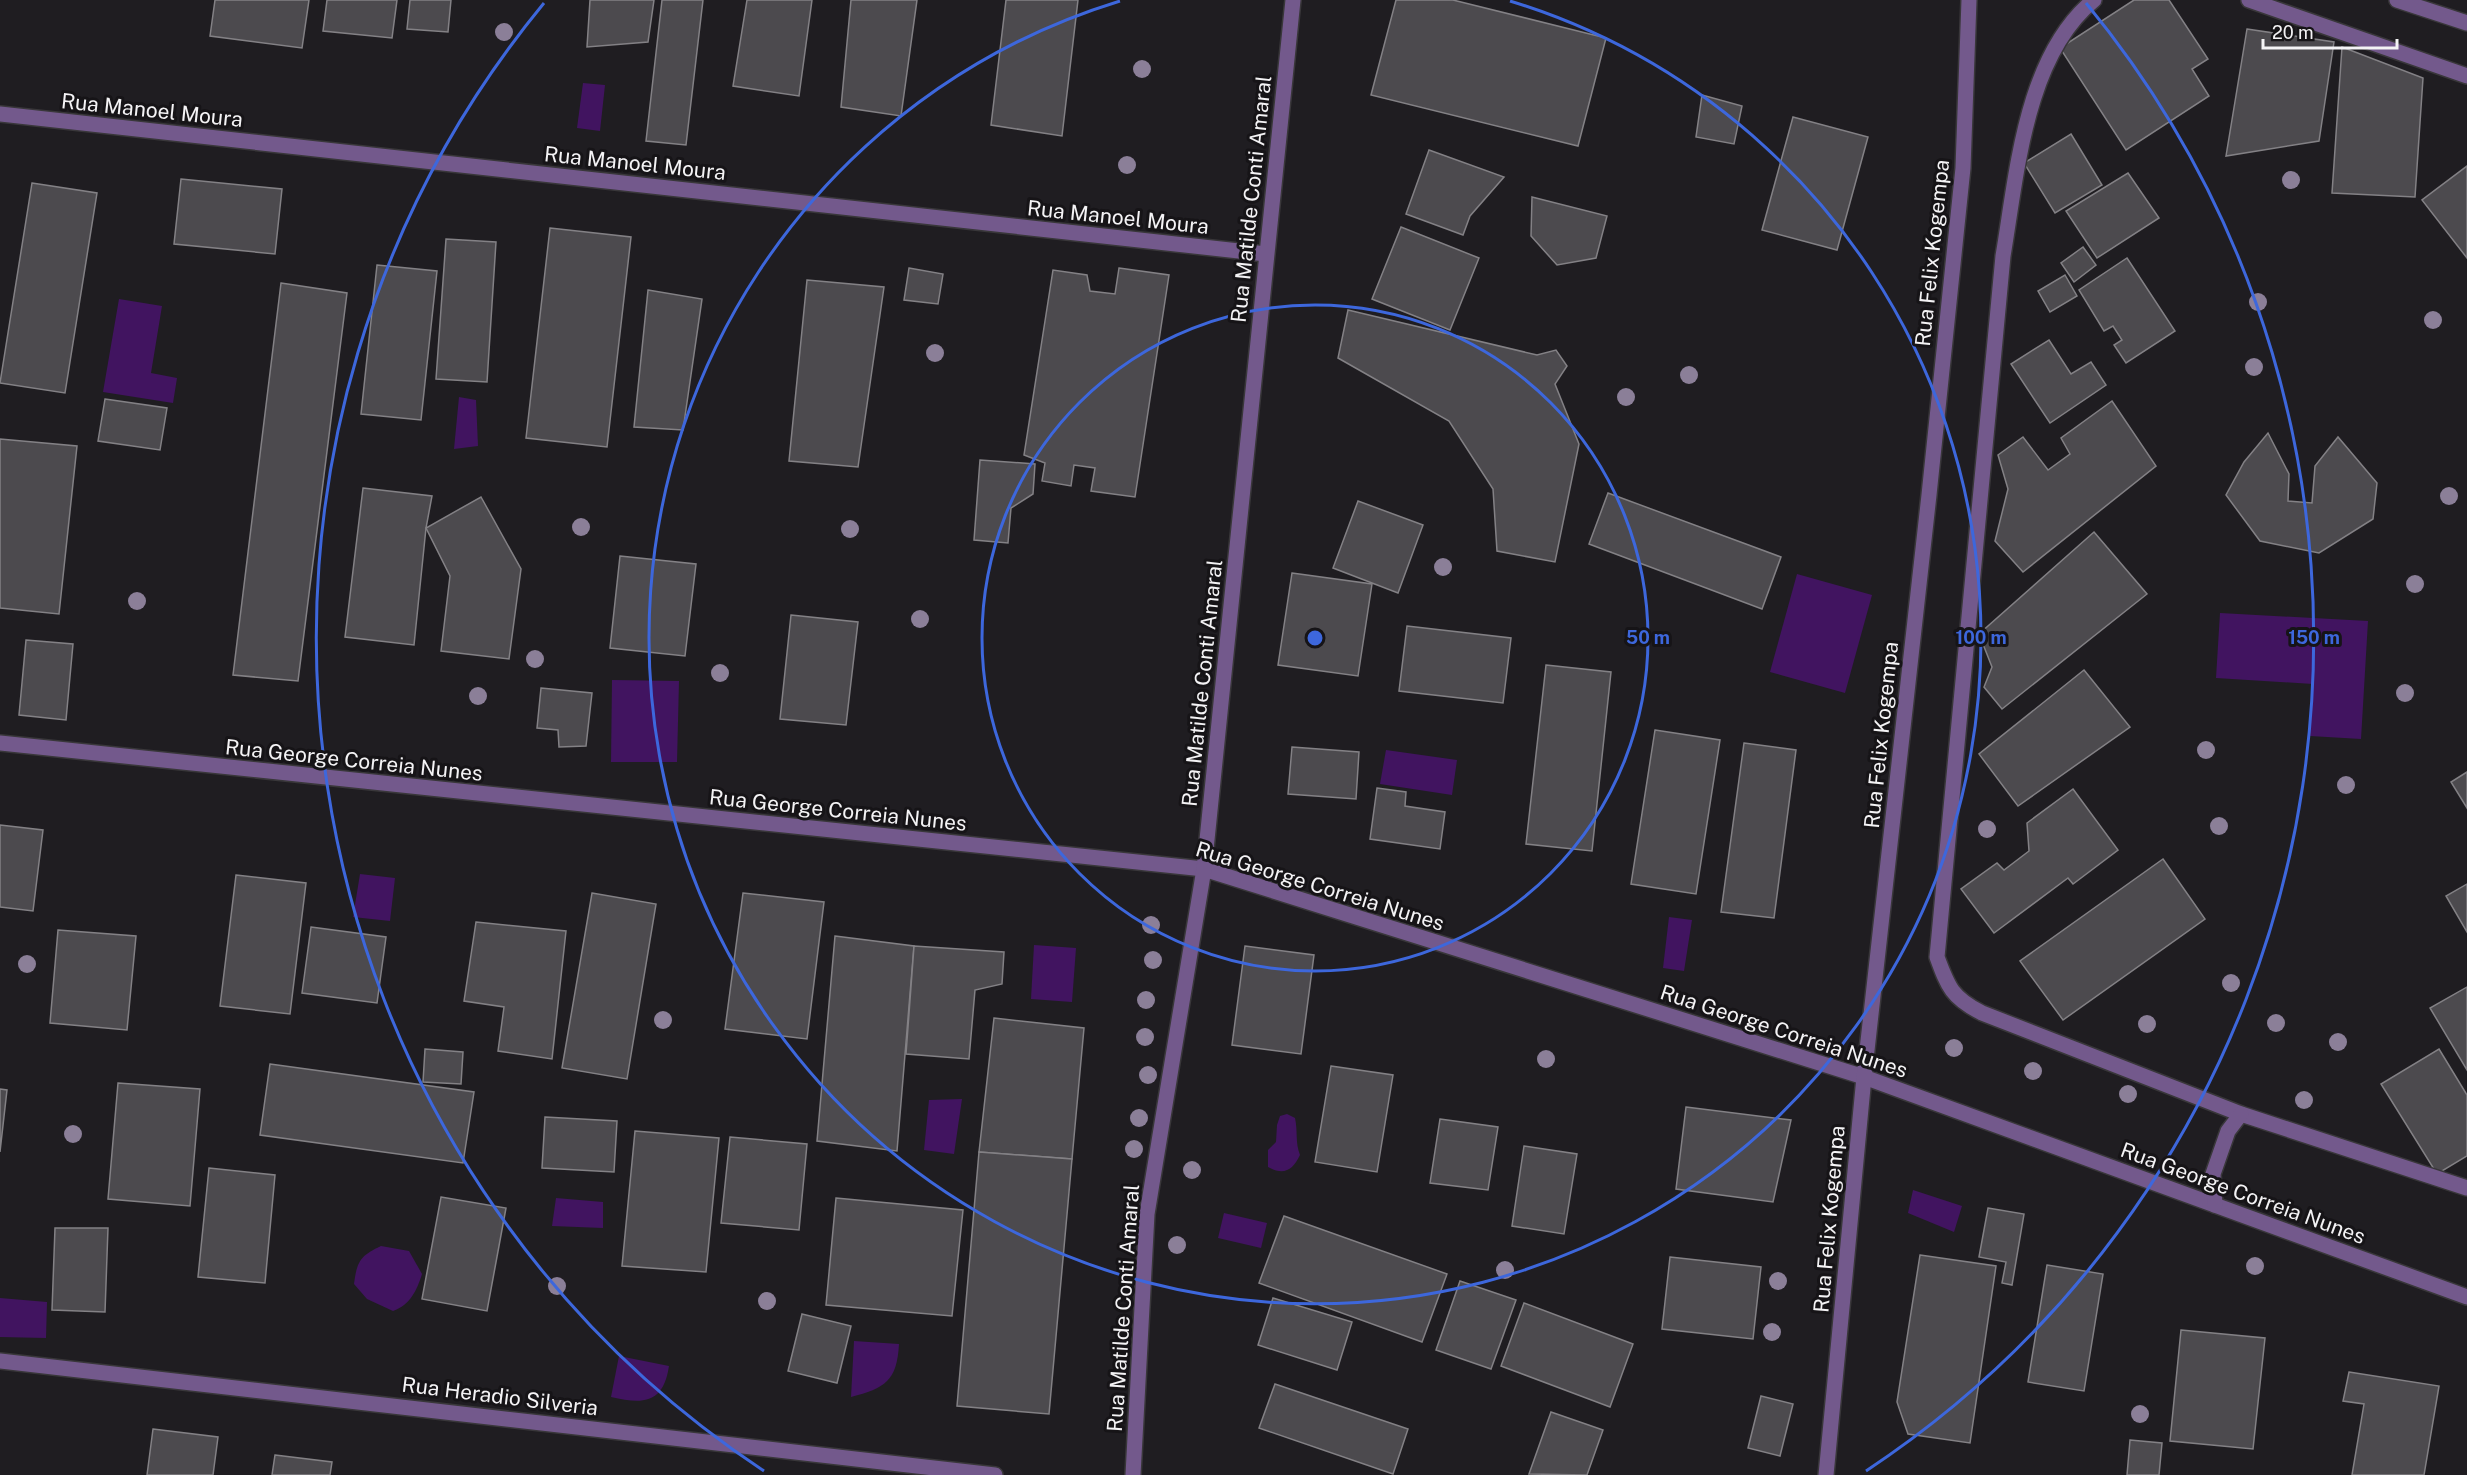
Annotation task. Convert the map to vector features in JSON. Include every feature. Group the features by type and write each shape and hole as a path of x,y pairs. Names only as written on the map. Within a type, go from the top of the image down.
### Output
{"street":[{"name":"Rua Matilde Conti Amaral","path":"1133,1475 1146,1214 1204,869 1293,0"},
{"name":"Rua Felix Kogempa","path":"1826,1475 1864,1077 1963,168 1969,0"},
{"path":"2094,0 2077,14 2043,69 2022,144 2003,256 1937,957 1948,987 1963,1003 1982,1013 2241,1114 2467,1188"},
{"path":"2249,0 2467,76"},
{"path":"2397,0 2467,22"},
{"name":"Rua Manoel Moura","path":"0,114 1266,254"},
{"name":"Rua George Correia Nunes","path":"0,743 1204,869 1864,1077 2467,1297"},
{"path":"2215,1205 2213,1174 2228,1131 2241,1114"},
{"name":"Rua Heradio Silveria","path":"0,1361 995,1475"}],"shaded area":[{"path":"583,83 605,85 600,131 577,128"},
{"path":"119,299 162,306 151,373 177,378 173,403 103,392"},
{"path":"459,397 476,400 478,446 454,449"},
{"path":"1797,574 1872,595 1845,693 1770,672"},
{"path":"2220,613 2368,621 2361,739 2310,736 2313,684 2216,678"},
{"path":"612,680 679,681 677,762 611,762"},
{"path":"1386,750 1457,760 1452,795 1380,784"},
{"path":"360,874 395,878 390,921 353,917"},
{"path":"1669,917 1692,920 1684,971 1663,968"},
{"path":"1034,945 1076,948 1072,1002 1031,999"},
{"path":"962,1099 954,1154 924,1150 929,1100"},
{"path":"1287,1114 1295,1118 1300,1155 1291,1168 1279,1171 1268,1167 1268,1150 1276,1142 1280,1116"},
{"path":"1913,1190 1962,1206 1954,1232 1908,1213"},
{"path":"556,1198 603,1202 603,1228 552,1226"},
{"path":"1224,1213 1267,1223 1261,1248 1218,1238"},
{"path":"381,1246 409,1251 422,1274 412,1296 404,1305 393,1311 367,1299 354,1284 361,1260"},
{"path":"0,1298 47,1302 46,1338 0,1337"},
{"path":"854,1341 899,1344 895,1367 887,1381 873,1390 851,1397"},
{"path":"619,1356 669,1366 662,1388 656,1395 641,1401 611,1397"}],"building":[{"path":"215,0 309,0 302,48 210,36"},
{"path":"327,0 397,0 392,38 323,31"},
{"path":"410,0 451,0 448,32 407,29"},
{"path":"590,0 654,0 648,42 587,47"},
{"path":"662,0 703,0 686,145 646,141"},
{"path":"747,0 812,0 799,96 733,86"},
{"path":"851,0 917,0 901,116 841,107"},
{"path":"1006,0 1078,0 1062,136 991,125"},
{"path":"1396,0 1453,0 1606,38 1578,146 1371,95"},
{"path":"2134,0 2169,0 2208,59 2192,69 2209,96 2126,150 2060,48"},
{"path":"2247,29 2334,42 2319,141 2226,156"},
{"path":"2342,47 2423,78 2415,197 2332,193"},
{"path":"1702,95 1742,106 1734,144 1696,137"},
{"path":"1793,117 1868,137 1837,250 1762,230"},
{"path":"2071,134 2102,185 2055,213 2024,163"},
{"path":"1429,150 1504,177 1470,216 1463,235 1406,214"},
{"path":"2467,166 2467,258 2422,200"},
{"path":"2128,173 2159,218 2097,258 2066,211"},
{"path":"181,179 282,189 275,254 174,244"},
{"path":"32,183 97,193 65,393 0,383"},
{"path":"1532,197 1607,216 1596,258 1557,265 1531,236"},
{"path":"1401,227 1479,258 1450,330 1372,299"},
{"path":"550,228 631,237 607,447 526,438"},
{"path":"446,239 496,242 487,382 436,379"},
{"path":"2083,247 2096,265 2074,282 2061,263"},
{"path":"2127,258 2175,331 2126,363 2114,345 2122,340 2113,326 2104,331 2079,290"},
{"path":"377,265 437,271 421,420 361,414"},
{"path":"909,268 943,274 938,304 904,300"},
{"path":"1119,268 1169,275 1135,497 1091,491 1095,468 1074,465 1071,486 1042,481 1045,463 1024,455 1053,270 1087,275 1090,291 1115,294"},
{"path":"2065,275 2077,296 2050,312 2038,291"},
{"path":"807,280 884,287 858,467 789,461"},
{"path":"281,283 347,293 298,681 233,675"},
{"path":"648,290 702,299 683,430 634,427"},
{"path":"1348,310 1537,355 1556,350 1567,366 1555,384 1579,444 1555,562 1497,551 1493,489 1449,421 1338,358"},
{"path":"2049,340 2071,374 2091,362 2106,385 2050,423 2011,364"},
{"path":"105,399 167,408 160,450 98,441"},
{"path":"2112,401 2156,466 2023,572 1995,541 2008,489 1998,455 2023,437 2048,470 2070,454 2061,438"},
{"path":"2268,433 2289,474 2288,501 2312,503 2315,466 2338,437 2377,483 2373,519 2319,553 2260,541 2226,495 2244,462"},
{"path":"0,439 77,446 59,614 0,608"},
{"path":"980,460 1035,464 1033,494 1011,508 1008,543 974,540"},
{"path":"363,488 432,496 426,528 414,645 345,637"},
{"path":"1608,493 1781,557 1762,609 1589,544"},
{"path":"481,497 521,569 509,659 441,651 450,576 426,528"},
{"path":"1358,501 1423,525 1398,593 1333,568"},
{"path":"2094,532 2147,594 2002,709 1984,687 1992,667 1979,634"},
{"path":"620,556 696,564 685,656 610,648"},
{"path":"1292,573 1372,584 1358,676 1278,665"},
{"path":"791,615 858,622 846,725 780,719"},
{"path":"1407,626 1511,638 1503,703 1399,691"},
{"path":"26,640 73,644 66,720 19,715"},
{"path":"1546,665 1611,672 1592,851 1526,844"},
{"path":"2084,670 2130,727 2018,806 1979,754"},
{"path":"541,688 592,693 586,746 559,747 558,730 537,728"},
{"path":"1655,730 1720,740 1696,894 1631,884"},
{"path":"1744,743 1796,750 1774,918 1721,912"},
{"path":"1292,747 1359,752 1356,799 1288,794"},
{"path":"2467,772 2467,808 2451,782"},
{"path":"1377,788 1406,792 1405,806 1445,812 1440,849 1370,839"},
{"path":"2073,789 2118,850 2073,884 2068,878 1994,933 1961,889 1997,863 2004,870 2029,851 2027,823"},
{"path":"0,825 43,830 33,911 0,907"},
{"path":"2163,859 2205,919 2063,1020 2020,961"},
{"path":"236,875 306,883 290,1014 220,1006"},
{"path":"2467,884 2467,932 2446,896"},
{"path":"592,893 656,904 627,1079 562,1068"},
{"path":"743,893 824,902 807,1039 725,1029"},
{"path":"476,922 566,931 552,1059 498,1051 504,1007 464,1001"},
{"path":"311,927 386,937 377,1003 302,993"},
{"path":"58,930 136,936 127,1030 50,1023"},
{"path":"835,936 914,946 897,1151 817,1141"},
{"path":"914,946 1004,952 1002,984 975,990 969,1059 906,1054"},
{"path":"1245,946 1314,955 1301,1054 1232,1045"},
{"path":"2467,987 2467,1070 2430,1008"},
{"path":"994,1018 1084,1028 1072,1159 979,1152"},
{"path":"425,1049 463,1052 461,1084 423,1082"},
{"path":"2439,1049 2467,1095 2467,1156 2437,1174 2381,1084"},
{"path":"270,1064 474,1092 463,1163 260,1135"},
{"path":"1331,1066 1393,1075 1377,1172 1315,1162"},
{"path":"118,1083 200,1089 190,1206 108,1199"},
{"path":"0,1089 7,1090 0,1152"},
{"path":"1686,1107 1791,1120 1773,1202 1676,1189"},
{"path":"545,1117 617,1121 614,1172 542,1168"},
{"path":"1440,1119 1498,1127 1488,1190 1430,1183"},
{"path":"635,1131 719,1138 706,1272 622,1266"},
{"path":"730,1137 807,1144 799,1230 721,1223"},
{"path":"1524,1146 1577,1154 1564,1234 1512,1226"},
{"path":"979,1152 1072,1159 1049,1414 957,1406"},
{"path":"209,1168 275,1175 265,1283 198,1277"},
{"path":"441,1197 506,1208 487,1311 422,1299"},
{"path":"836,1198 963,1210 952,1316 826,1305"},
{"path":"1988,1208 2024,1214 2012,1285 2002,1283 2006,1262 1979,1257"},
{"path":"1284,1216 1447,1274 1422,1342 1259,1283"},
{"path":"55,1228 108,1228 105,1312 52,1310"},
{"path":"1920,1255 1996,1266 1970,1443 1908,1434 1897,1402"},
{"path":"1670,1257 1761,1267 1753,1339 1662,1329"},
{"path":"2047,1265 2103,1274 2084,1391 2028,1382"},
{"path":"1460,1281 1516,1300 1491,1369 1436,1350"},
{"path":"1273,1298 1352,1322 1337,1370 1258,1345"},
{"path":"1524,1303 1633,1344 1610,1407 1501,1366"},
{"path":"802,1314 851,1326 837,1383 788,1371"},
{"path":"2181,1330 2265,1338 2253,1449 2170,1441"},
{"path":"2349,1372 2439,1386 2424,1475 2352,1475 2364,1404 2343,1401"},
{"path":"1275,1384 1408,1429 1393,1474 1259,1428"},
{"path":"1761,1396 1793,1404 1780,1456 1748,1448"},
{"path":"1551,1412 1603,1430 1587,1475 1529,1474"},
{"path":"153,1429 218,1437 213,1475 147,1475"},
{"path":"2130,1440 2162,1443 2159,1475 2127,1475"},
{"path":"275,1455 332,1462 330,1475 272,1475"}]}
